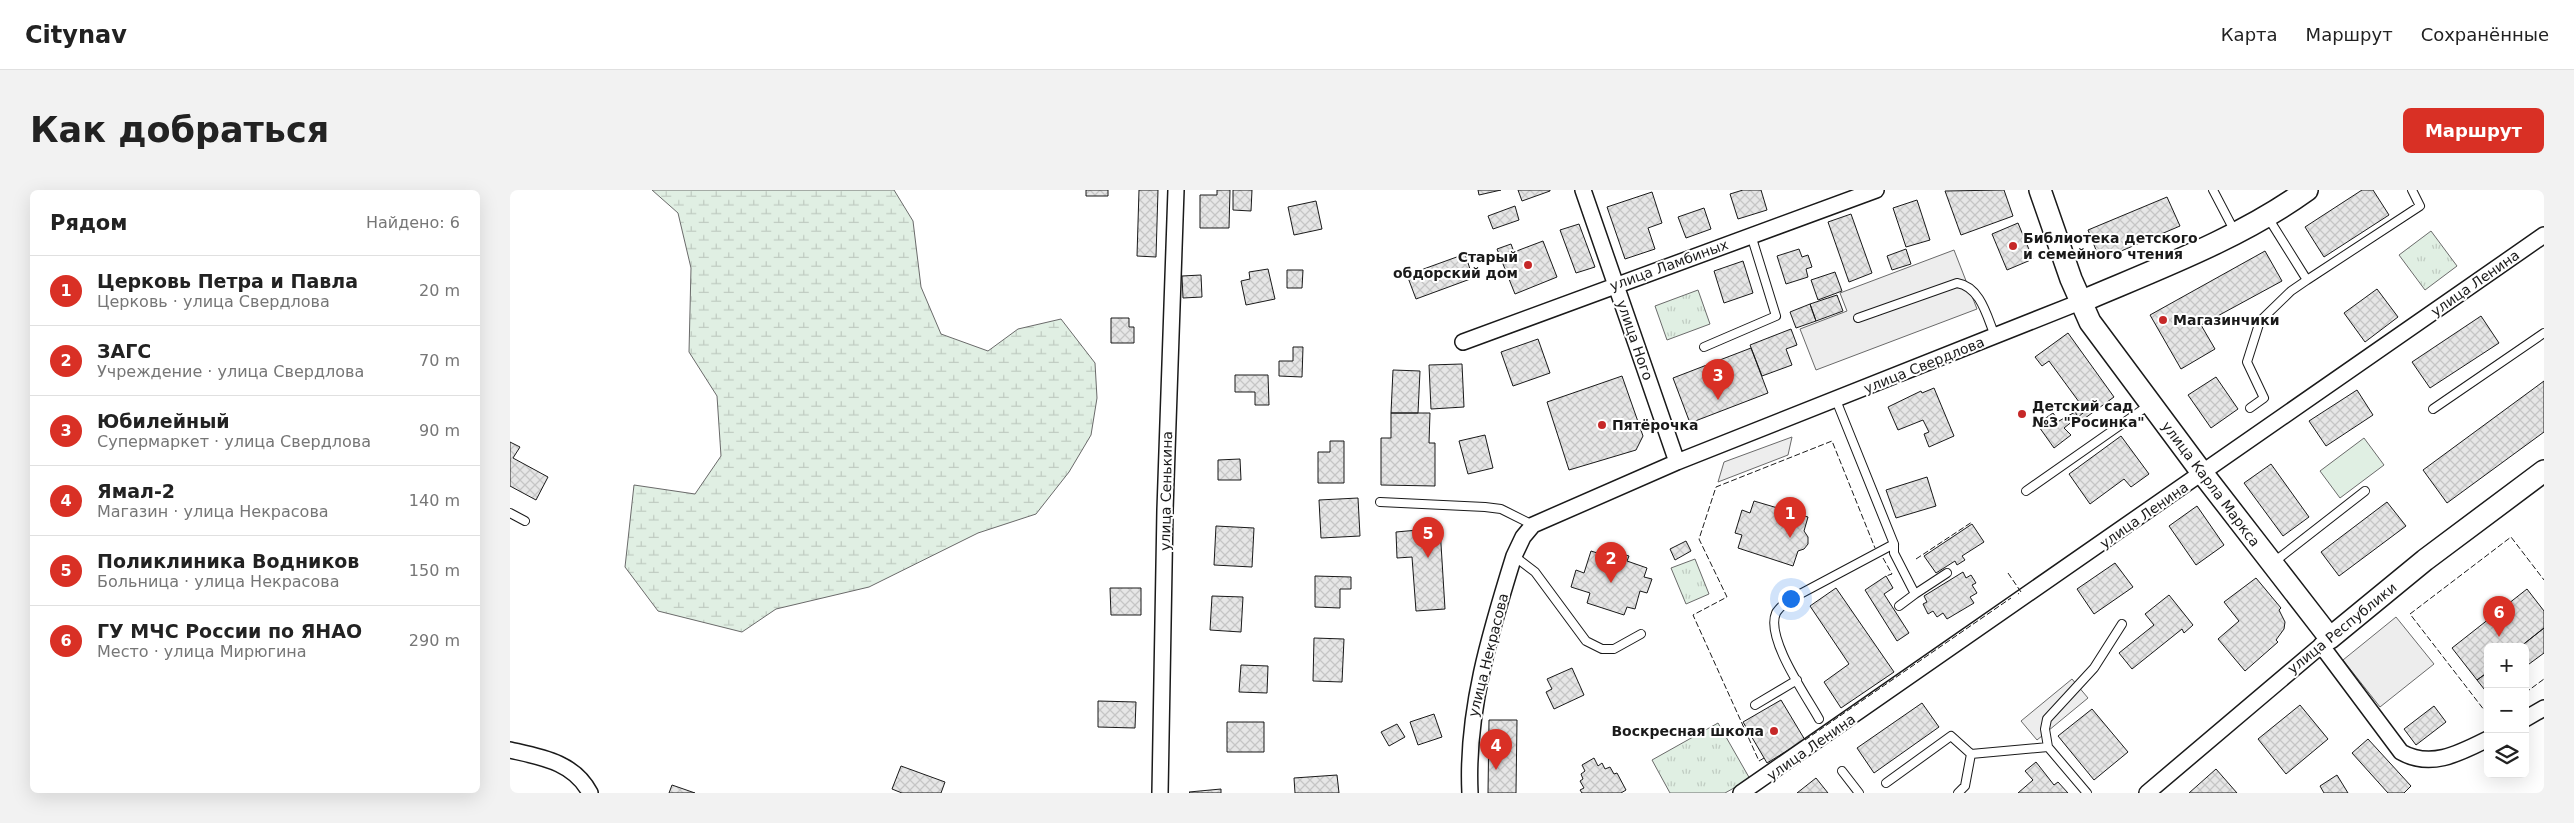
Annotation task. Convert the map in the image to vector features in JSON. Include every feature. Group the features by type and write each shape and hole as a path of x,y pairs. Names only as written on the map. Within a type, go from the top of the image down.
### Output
{"street":[{"name":"улица Сенькина","path":"1160,793 1164,510 1176,190"},
{"name":"улица Ного","path":"1583,190 1677,462"},
{"name":"улица Ламбиных","path":"1463,342 1876,190"},
{"name":"улица Карла Маркса","path":"2040,190 2080,302 2090,322 2272,564 2325,642"},
{"name":"улица Свердлова","path":"1533,525 1677,462 2080,302 2236,232 2267,216 2307,190"},
{"name":"улица Ленина","path":"1741,793 1760,782 2544,235"},
{"name":"улица Республики","path":"2147,793 2425,560 2544,471"},
{"name":"улица Некрасова","path":"1470,793 1470,740 1474,710 1514,556 1523,536 1533,525"},
{"path":"2325,642 2401,752 2412,759 2437,760 2484,741"},
{"path":"2529,716 2544,708"},
{"path":"510,750 553,759 584,782 590,793"}],"lane":[{"path":"2213,190 2236,232"},
{"path":"2250,408 2264,398 2248,362 2260,321 2291,291 2420,206 2412,190"},
{"path":"2267,216 2307,280"},
{"path":"1704,347 1776,316 1751,235"},
{"path":"1858,318 1957,283 1965,284 1979,297 1996,336"},
{"path":"2433,409 2544,333"},
{"path":"1836,400 1894,544 1894,554 1916,594"},
{"path":"2026,491 2151,404"},
{"path":"2272,564 2365,491"},
{"path":"1380,502 1486,507 1507,512 1533,525"},
{"path":"510,513 525,521"},
{"path":"1819,719 1779,645 1775,629 1776,612 1787,601 1894,544"},
{"path":"1514,556 1535,572 1586,641 1602,649 1614,650 1641,634"},
{"path":"1898,606 1947,573"},
{"path":"2087,793 2048,747 2044,729 2047,719 2094,668 2122,624"},
{"path":"1755,705 1797,680"},
{"path":"1886,783 1950,736 1971,754 2048,747"},
{"path":"1958,793 1966,786 1971,754"},
{"path":"1842,771 1859,793"}],"green space":[{"path":"652,190 894,190 913,221 921,287 941,334 988,351 1018,329 1061,319 1095,363 1097,398 1091,435 1069,472 1036,514 978,533 869,587 776,609 742,632 658,611 625,567 634,485 695,494 721,456 717,396 689,352 691,268 678,213"},
{"path":"2431,231 2457,266 2425,290 2399,255"},
{"path":"1698,290 1710,324 1667,340 1655,306"},
{"path":"2364,438 2384,465 2340,498 2320,471"},
{"path":"1695,559 1709,594 1686,604 1671,568"},
{"path":"1718,723 1750,779 1725,793 1670,793 1652,760"}],"shaded area":[{"path":"1954,250 1977,309 1816,370 1800,329 1847,311 1840,293"},
{"path":"1792,437 1788,455 1718,482 1724,462"},
{"path":"2396,617 2434,664 2380,707 2343,660"},
{"path":"2072,679 2088,698 2037,740 2021,721"}],"building":[{"path":"1086,190 1108,190 1108,196 1086,196"},
{"path":"1139,190 1158,190 1156,257 1137,256"},
{"path":"1217,190 1230,190 1229,228 1200,228 1200,195 1217,195"},
{"path":"1233,190 1252,190 1251,211 1233,210"},
{"path":"1478,190 1501,190 1479,195"},
{"path":"1518,190 1550,190 1550,191 1522,201"},
{"path":"1743,190 1761,190 1767,210 1738,219 1730,194"},
{"path":"2004,190 2013,216 1961,235 1945,191"},
{"path":"2362,190 2373,190 2389,215 2324,257 2305,227"},
{"path":"1652,192 1662,223 1648,228 1655,249 1625,259 1607,207"},
{"path":"2167,197 2180,226 2100,260 2088,230"},
{"path":"1917,200 1930,240 1906,247 1893,208"},
{"path":"1316,201 1322,229 1294,235 1288,207"},
{"path":"1515,206 1519,220 1493,229 1488,216"},
{"path":"1704,208 1711,229 1686,238 1678,217"},
{"path":"1851,214 1872,273 1849,282 1828,222"},
{"name":"Библиотека детского и семейного чтения","path":"2018,223 2033,259 2007,270 1992,234"},
{"path":"1579,224 1595,267 1576,273 1560,230"},
{"name":"Старый обдорский дом","path":"1543,241 1557,277 1515,294 1497,249 1511,244 1514,252"},
{"path":"1799,249 1802,257 1808,255 1812,267 1806,269 1808,277 1786,284 1777,256"},
{"path":"1906,249 1911,264 1892,270 1887,256"},
{"path":"2265,251 2282,281 2201,325 2215,349 2181,369 2150,315"},
{"path":"1465,254 1473,278 1416,299 1407,275"},
{"path":"1743,261 1753,293 1724,303 1714,271"},
{"path":"1268,269 1275,299 1246,305 1241,281 1250,279 1249,272"},
{"path":"1287,270 1303,270 1302,288 1287,288"},
{"path":"1835,272 1842,291 1818,300 1811,280"},
{"path":"1201,275 1202,297 1183,298 1182,276"},
{"path":"2377,289 2398,317 2365,342 2344,313"},
{"path":"1837,295 1843,311 1816,321 1810,304"},
{"path":"1810,304 1816,321 1796,328 1790,312"},
{"path":"2481,316 2499,343 2430,388 2412,362"},
{"path":"1111,318 1129,318 1129,327 1134,327 1134,343 1111,343"},
{"path":"1791,329 1797,345 1786,349 1792,365 1762,376 1750,345"},
{"path":"2068,333 2114,397 2081,421 2075,412 2082,406 2049,361 2042,366 2035,357"},
{"path":"1538,339 1550,373 1513,386 1501,352"},
{"path":"1293,347 1303,347 1302,377 1279,376 1279,361 1293,361"},
{"path":"1751,348 1768,393 1690,423 1673,378"},
{"path":"1462,364 1464,407 1431,409 1429,365"},
{"path":"1393,370 1420,371 1418,413 1391,413"},
{"path":"1235,375 1268,375 1269,405 1255,405 1255,392 1235,392"},
{"path":"1622,376 1643,436 1636,450 1569,470 1547,402"},
{"path":"2216,377 2238,409 2211,428 2188,395"},
{"path":"2544,381 2544,432 2447,503 2423,470"},
{"path":"1934,388 1954,436 1929,447 1924,434 1929,432 1923,420 1898,430 1888,407 1921,391 1922,393"},
{"path":"2357,390 2373,415 2326,446 2309,421"},
{"path":"2075,412 2083,413 2064,428 2071,435 2054,448 2037,424 2053,413 2059,421"},
{"path":"1391,413 1430,413 1429,443 1435,443 1435,486 1381,485 1381,438 1391,438"},
{"path":"1485,435 1493,468 1468,474 1459,441"},
{"path":"2121,436 2149,474 2131,487 2124,479 2090,504 2069,474"},
{"path":"1330,441 1344,441 1344,483 1318,483 1318,452 1330,452"},
{"path":"510,442 520,447 513,458 548,477 536,500 510,486"},
{"path":"1240,459 1241,480 1218,480 1218,460"},
{"path":"2271,464 2309,517 2283,536 2244,483"},
{"path":"1927,477 1936,506 1896,518 1886,490"},
{"path":"1358,498 1360,536 1321,538 1319,500"},
{"path":"1754,501 1808,517 1804,531 1808,537 1808,544 1804,549 1798,551 1793,566 1738,548 1742,535 1735,533 1742,510 1750,513"},
{"path":"2387,502 2406,526 2339,576 2321,552"},
{"path":"2197,506 2224,545 2196,565 2169,526"},
{"path":"1972,524 1984,542 1962,556 1965,560 1957,565 1955,561 1936,573 1924,556"},
{"path":"1216,526 1254,528 1252,567 1214,565"},
{"path":"1440,528 1445,609 1416,611 1412,557 1397,558 1396,532"},
{"path":"1686,541 1691,551 1675,560 1670,549"},
{"path":"1591,551 1610,557 1612,551 1629,556 1627,561 1647,568 1644,577 1652,579 1647,593 1640,591 1635,609 1627,607 1624,615 1587,603 1590,593 1571,587 1576,570 1584,573"},
{"path":"2115,563 2133,587 2094,614 2077,589"},
{"path":"1963,572 1966,578 1971,575 1976,583 1972,585 1977,593 1970,597 1974,603 1947,619 1943,613 1937,617 1933,611 1928,614 1923,604 1927,602 1924,596"},
{"path":"1315,576 1351,577 1351,589 1340,589 1340,608 1315,607"},
{"path":"1886,576 1893,588 1884,594 1909,633 1897,641 1865,590"},
{"path":"2256,578 2281,608 2279,610 2285,622 2284,629 2276,640 2278,642 2245,671 2218,639 2239,621 2224,602"},
{"path":"1110,588 1141,588 1141,615 1111,615"},
{"path":"1836,588 1894,672 1841,708 1824,682 1849,664 1810,606"},
{"path":"2527,589 2544,611 2544,628 2525,643 2484,643 2484,675 2477,680 2452,648"},
{"path":"2169,595 2193,625 2184,633 2182,629 2132,669 2119,653 2154,625 2145,614"},
{"path":"1212,596 1243,597 1241,632 1210,630"},
{"path":"2544,628 2544,653 2529,664 2529,643 2525,643"},
{"path":"1314,638 1344,639 1342,682 1313,681"},
{"path":"1241,665 1268,666 1267,693 1239,692"},
{"path":"1572,668 1584,695 1554,709 1546,692 1552,689 1547,679"},
{"path":"2484,675 2484,689 2477,680"},
{"name":"Воскресная школа","path":"1781,700 1805,740 1767,763 1743,722"},
{"path":"1098,701 1136,702 1135,728 1098,727"},
{"path":"1922,703 1939,727 1874,773 1857,748"},
{"path":"2300,705 2328,739 2286,774 2258,739"},
{"path":"2434,706 2446,722 2416,745 2404,729"},
{"path":"2092,709 2128,752 2094,780 2058,736"},
{"path":"1434,714 1442,737 1418,745 1410,722"},
{"path":"1489,720 1517,720 1516,793 1488,793"},
{"path":"1227,722 1264,722 1264,752 1227,752"},
{"path":"1397,724 1405,737 1389,746 1381,732"},
{"path":"2368,739 2411,786 2404,793 2388,793 2352,753"},
{"path":"1594,758 1598,766 1602,763 1605,769 1610,767 1614,774 1617,773 1626,790 1621,793 1582,793 1580,790 1584,788 1580,781 1583,779 1581,774 1585,771 1582,765"},
{"path":"2036,762 2054,785 2058,782 2068,793 2018,793 2033,780 2025,771"},
{"path":"901,766 945,782 941,793 902,793 892,789"},
{"path":"2216,769 2237,793 2189,793"},
{"path":"1337,775 1339,793 1295,793 1294,778"},
{"path":"2337,775 2348,793 2324,793 2320,786"},
{"path":"1816,778 1828,793 1797,793"},
{"path":"672,785 695,793 669,793"},
{"path":"1221,789 1221,793 1189,792"}],"fence":[{"path":"1764,758 1759,761 1693,615 1727,597 1699,539 1716,487 1832,441 1875,548"},
{"path":"1916,559 1972,522"},
{"path":"2484,710 2410,614 2511,537 2544,580"},
{"path":"1883,558 1892,574 1886,576"},
{"path":"2008,573 2021,592 2018,594"},
{"path":"1805,740 2011,598"},
{"path":"2529,690 2544,679"}],"place":[{"name":"Библиотека детского и семейного чтения","path":"2013,246"},
{"name":"Старый обдорский дом","path":"1528,265"},
{"name":"Магазинчики","path":"2163,320"},
{"name":"Юбилейный","path":"1718,400"},
{"name":"Детский сад №3 \"Росинка\"","path":"2022,414"},
{"name":"Пятёрочка","path":"1602,425"},
{"name":"Церковь Петра и Павла","path":"1790,538"},
{"name":"Поликлиника Водников","path":"1428,558"},
{"name":"ЗАГС","path":"1611,583"},
{"name":"ГУ МЧС России по ЯНАО","path":"2499,637"},
{"name":"Воскресная школа","path":"1774,731"},
{"name":"Ямал-2","path":"1496,770"}]}
